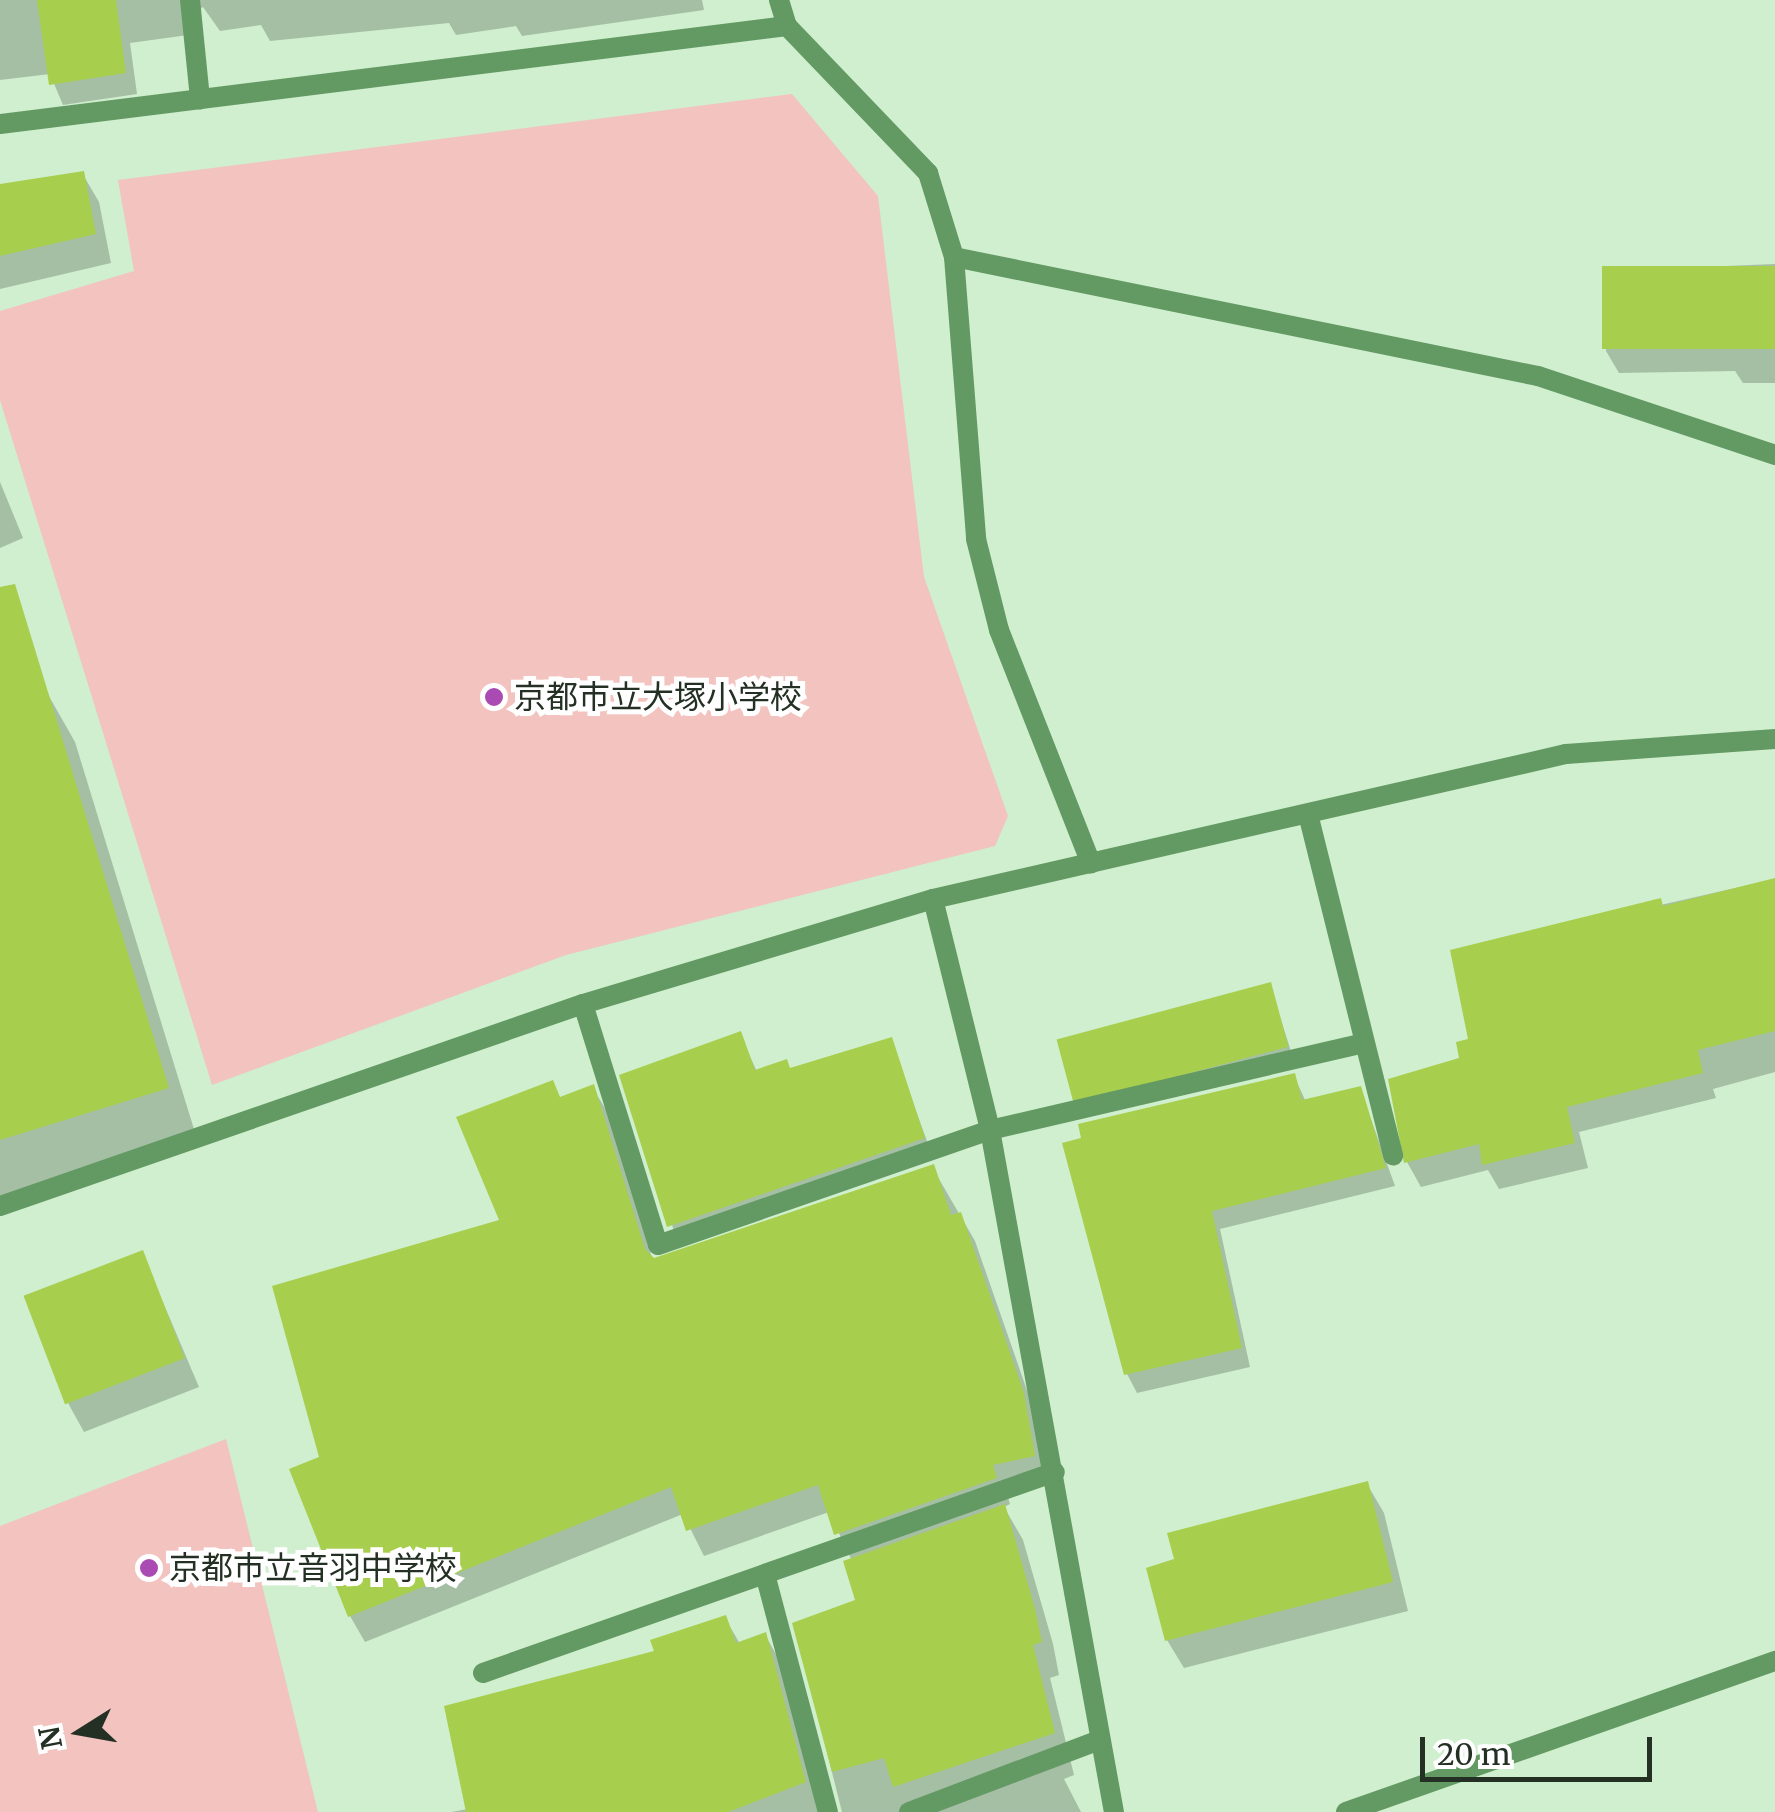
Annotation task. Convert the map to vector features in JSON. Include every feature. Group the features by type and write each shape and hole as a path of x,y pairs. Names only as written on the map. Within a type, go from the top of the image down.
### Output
{"street":[{"path":"190,0 200,100"},
{"path":"780,0 787,26 928,172 954,257 976,538 998,630 1091,863"},
{"path":"0,124 787,26"},
{"path":"954,257 1538,376 1775,455"},
{"path":"0,1206 582,1004 933,900 1566,754 1775,739"},
{"path":"1308,814 1361,1044 1393,1156"},
{"path":"933,900 990,1130 1114,1812"},
{"path":"582,1004 658,1245 990,1130 1361,1044"},
{"path":"483,1673 1055,1472"},
{"path":"765,1574 828,1812"},
{"path":"1346,1812 1775,1662"},
{"path":"909,1812 1100,1740"}],"shaded area":[{"name":"京都市立大塚小学校","path":"792,94 878,196 924,577 1008,816 995,846 566,955 212,1085 0,400 0,311 134,271 118,180"},
{"name":"京都市立音羽中学校","path":"226,1439 318,1812 0,1812 0,1526"}],"building":[{"path":"37,0 116,0 126,73 49,85"},
{"path":"84,171 96,234 0,256 0,184"},
{"path":"1602,266 1775,266 1775,349 1602,349"},
{"path":"15,584 169,1088 0,1140 0,587"},
{"path":"1775,878 1775,1031 1698,1050 1703,1073 1567,1107 1575,1143 1482,1165 1479,1144 1404,1163 1388,1079 1459,1058 1456,1042 1468,1039 1450,950 1661,898 1663,906"},
{"path":"1271,982 1288,1047 1074,1104 1057,1039"},
{"path":"741,1031 755,1070 787,1059 790,1068 892,1037 925,1138 667,1227 619,1075"},
{"path":"1295,1073 1302,1100 1361,1086 1386,1168 1212,1211 1242,1348 1124,1375 1062,1143 1081,1138 1078,1124"},
{"path":"553,1080 560,1097 594,1084 645,1249 654,1258 934,1164 951,1215 961,1212 1024,1393 1035,1456 993,1465 997,1478 834,1535 818,1485 686,1531 671,1487 348,1617 289,1469 319,1457 272,1286 499,1220 456,1117"},
{"path":"143,1250 185,1358 65,1404 24,1296"},
{"path":"1368,1481 1393,1582 1165,1641 1146,1568 1174,1559 1167,1533"},
{"path":"1005,1504 1035,1609 1042,1642 1033,1645 1055,1733 893,1787 884,1758 832,1772 792,1623 855,1600 843,1561"},
{"path":"726,1615 736,1643 766,1632 806,1782 728,1812 466,1812 444,1706 654,1651 650,1640"}],"place":[{"name":"京都市立大塚小学校","path":"494,697"},
{"name":"京都市立音羽中学校","path":"149,1568"}]}
